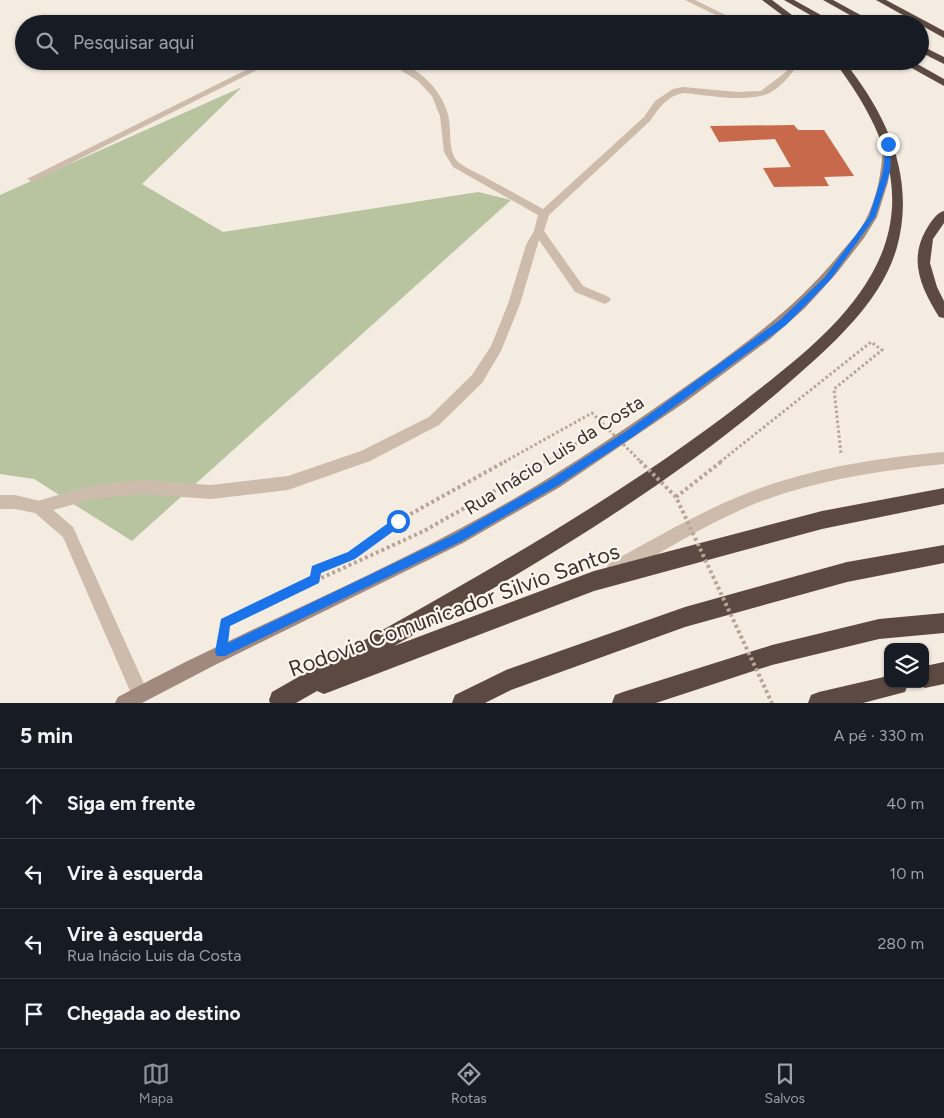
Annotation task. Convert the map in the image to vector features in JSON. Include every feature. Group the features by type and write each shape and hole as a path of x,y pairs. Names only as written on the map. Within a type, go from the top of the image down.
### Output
{"highway":[{"path":"766,0 787,15"},
{"path":"788,0 816,15"},
{"path":"827,0 856,15"},
{"path":"842,0 869,15"},
{"path":"871,0 889,5"},
{"path":"880,0 907,15"},
{"path":"929,27 944,35"},
{"path":"929,52 944,61"},
{"path":"277,702 598,514 670,467 748,408 809,357 853,309 877,277 891,244 898,212 898,186 888,144 867,98 847,70"},
{"path":"920,70 944,83"},
{"path":"944,215 931,228 924,245 922,266 931,293 944,313"},
{"name":"Rodovia Comunicador Silvio Santos","path":"277,702 594,581 822,520 944,496"},
{"path":"462,703 506,681 685,617 847,572 944,554"},
{"path":"623,703 772,655 879,629 944,623"},
{"path":"929,676 944,673"},
{"path":"819,703 884,687"}],"main road":[{"name":"Rua Inácio Luis da Costa","path":"124,703 221,652 459,537 554,483 631,433 783,322 828,278 872,217 886,172 888,144"}],"street":[{"path":"688,0 722,15"},
{"path":"699,4 710,0"},
{"path":"32,179 253,70"},
{"path":"410,70 430,88 442,103 448,156 456,165 544,214"},
{"path":"0,502 15,502 39,507 93,492 141,487 211,492 288,483 365,456 434,421 477,379 497,348 514,304 531,245 539,231 544,214 646,119 658,103 673,92 683,90 737,95 763,93 791,70"},
{"path":"539,231 579,289 605,300"},
{"path":"594,581 706,518 746,501 837,473 896,462 944,458"},
{"path":"39,507 68,532 140,694"}],"path":[{"path":"676,497 871,342 882,350 834,389 841,457 850,456"},
{"path":"315,579 316,570 352,556 398,521 592,414 676,497 772,703"},
{"path":"603,427 611,422"},
{"path":"221,652 225,622 315,579 424,531 587,437"}],"green space":[{"path":"242,87 142,184 223,232 478,192 511,200 132,541 34,479 0,474 0,195"}],"building":[{"path":"794,125 798,130 824,130 854,176 824,177 829,186 774,187 763,168 791,167 775,139 719,142 710,126"}],"route":[{"path":"398,521 352,556 316,570 315,579 225,622 221,652 459,537 554,483 631,433 727,365 783,322 828,278 859,238 872,217 886,172 888,144"}]}
